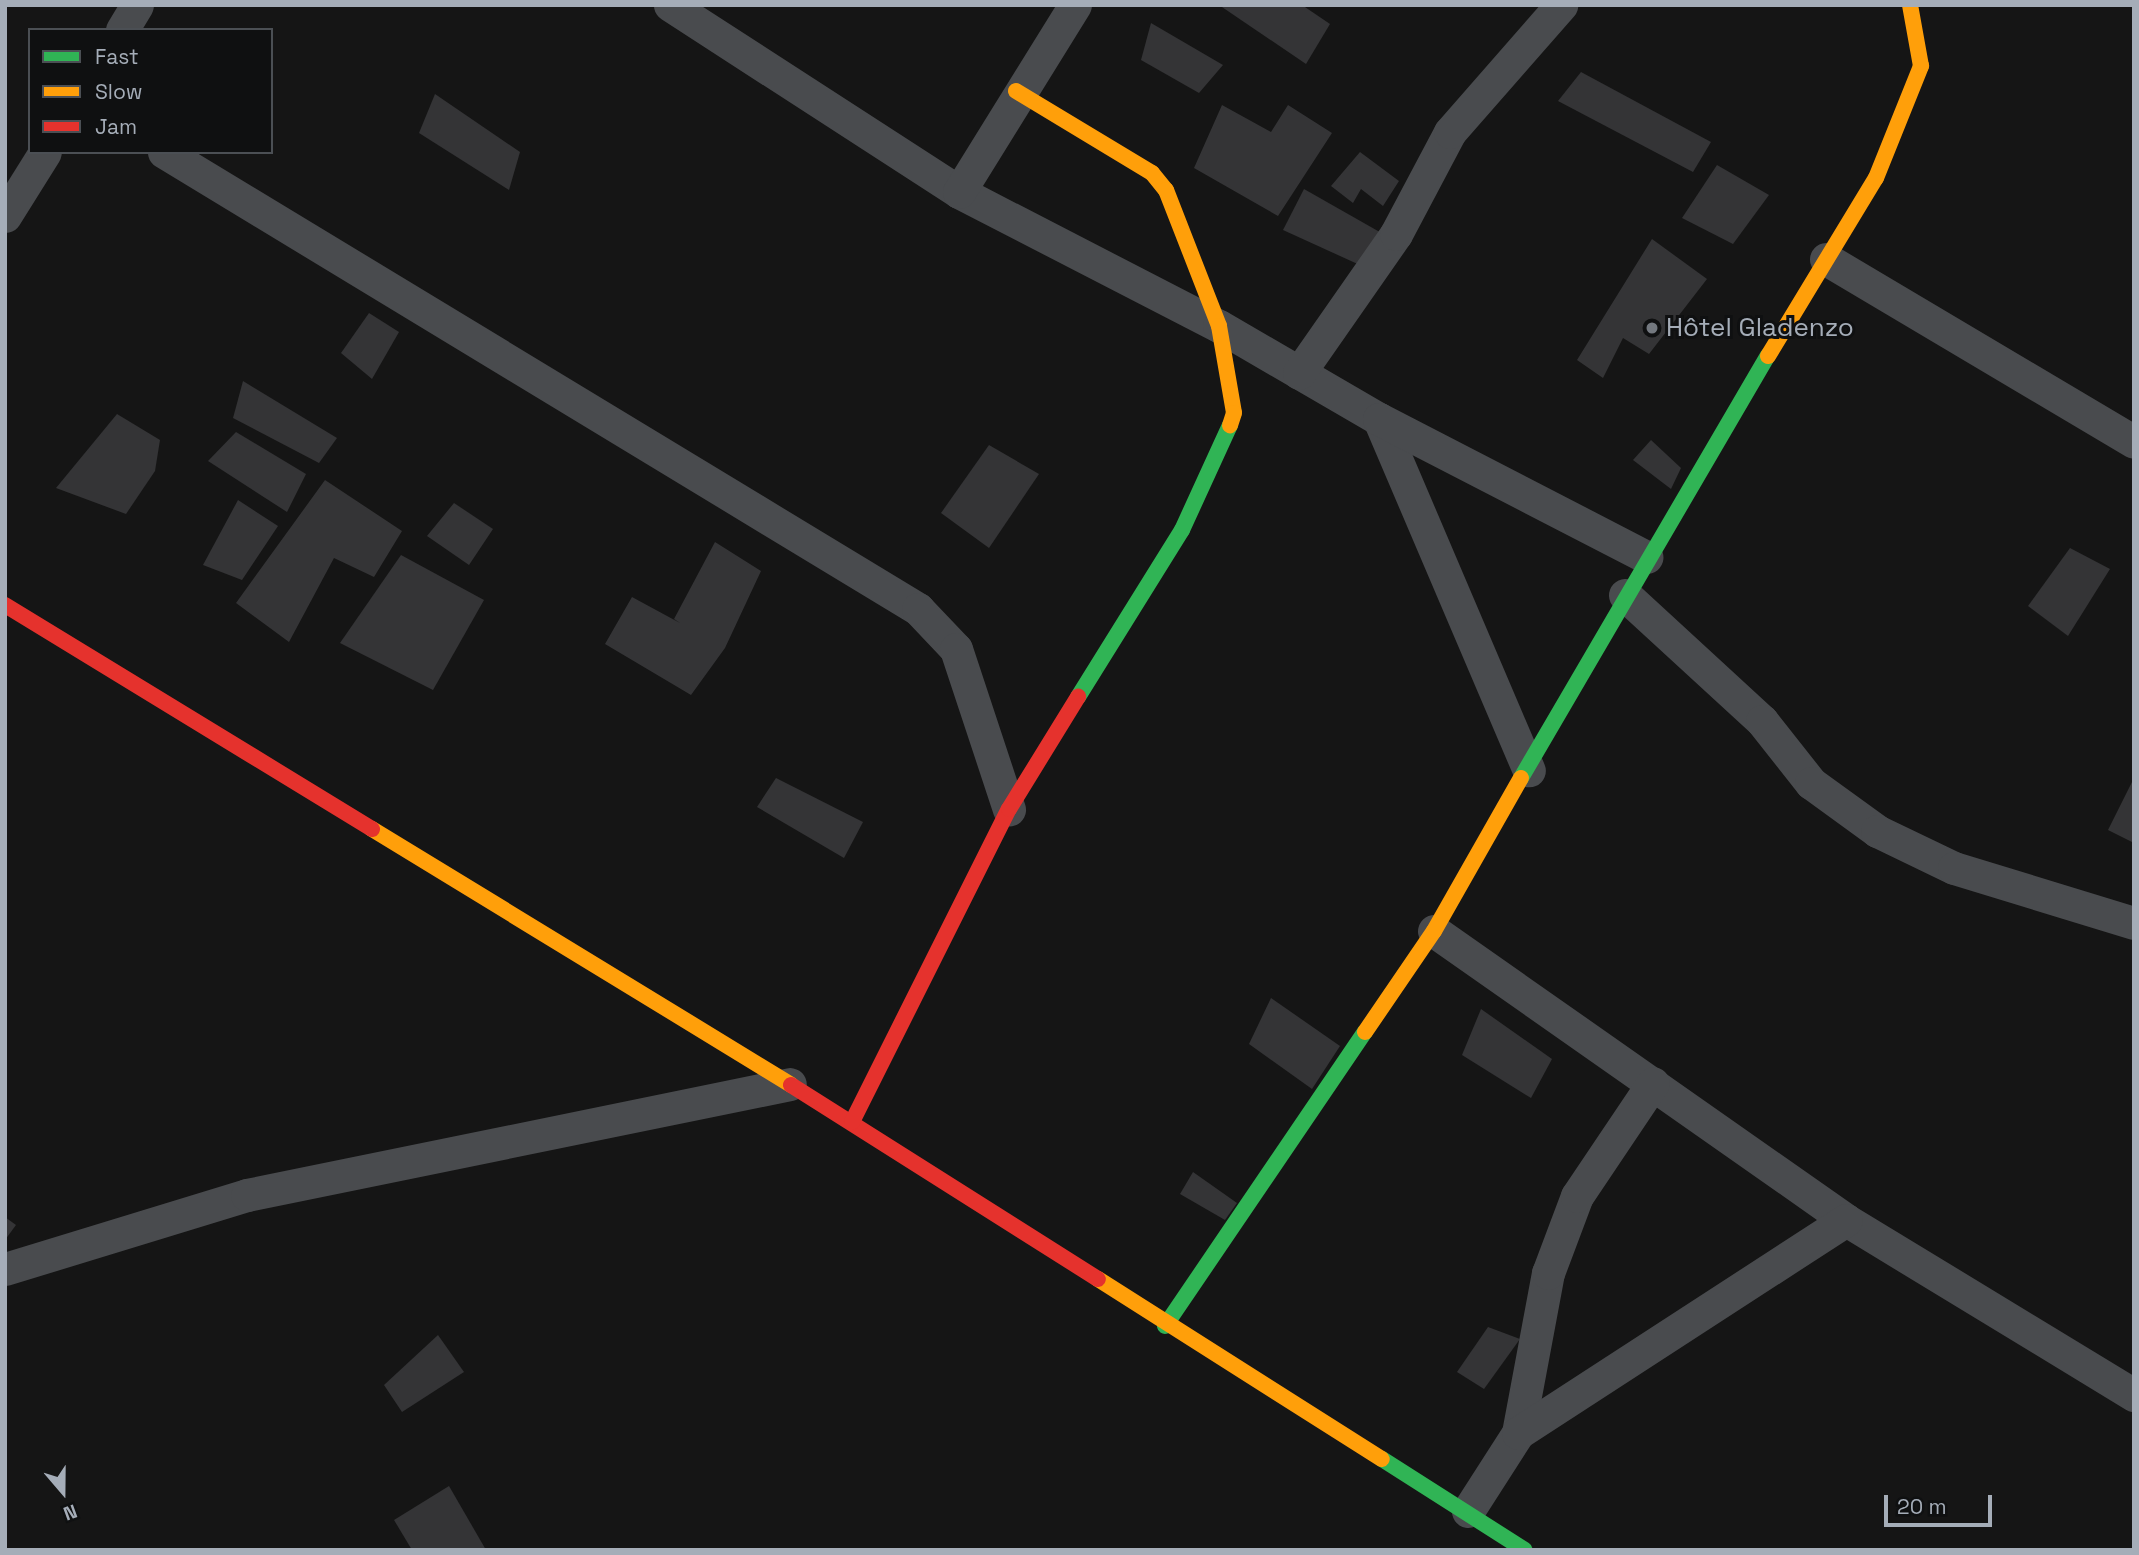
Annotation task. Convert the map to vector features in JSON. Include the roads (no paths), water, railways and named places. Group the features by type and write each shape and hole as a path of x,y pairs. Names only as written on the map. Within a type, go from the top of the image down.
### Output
{"street":[{"path":"123,28 137,5"},
{"path":"670,5 959,192 1219,326 1379,419 1646,557"},
{"path":"959,192 1016,91 1075,5"},
{"path":"1300,373 1396,234 1450,132 1561,5"},
{"path":"1165,1326 1434,932 1529,770 1646,557 1826,259 1908,111 1921,66 1910,5"},
{"path":"852,1122 1009,809 1219,461 1234,413 1219,326 1175,204 1152,173 1016,91"},
{"path":"5,216 44,154"},
{"path":"167,154 918,609 956,649 1009,809"},
{"path":"1826,259 2134,442"},
{"path":"1379,419 1529,770"},
{"path":"1625,595 1762,721 1811,783 1877,831 1954,869 2134,923"},
{"path":"5,605 852,1122 1165,1326 1468,1511 1525,1550"},
{"path":"1434,932 1846,1220 2134,1395"},
{"path":"1468,1511 1518,1433 1541,1300 1572,1209 1653,1083"},
{"path":"5,1269 247,1195 790,1084"},
{"path":"1518,1433 1846,1220"}],"place":[{"name":"Hôtel Gladenzo","path":"1652,328"}]}
